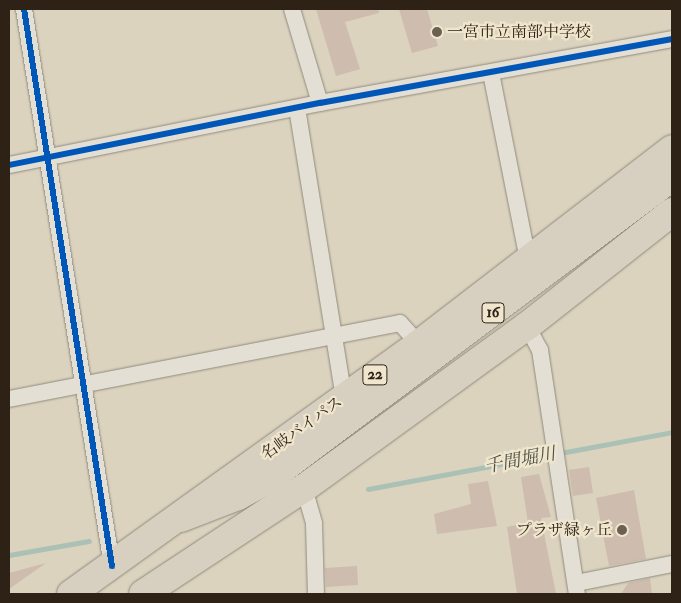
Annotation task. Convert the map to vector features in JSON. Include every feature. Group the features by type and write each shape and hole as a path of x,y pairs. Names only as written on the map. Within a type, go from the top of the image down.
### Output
{"highway":[{"name":"名岐バイパス","path":"71,594 181,518 419,344 672,148"},
{"name":"16","path":"181,518 238,496 312,448 672,177"},
{"path":"143,594 304,488 527,326 672,212"}],"street":[{"path":"24,9 50,158 112,566"},
{"path":"292,9 320,103"},
{"path":"9,166 320,103 672,39"},
{"path":"491,73 528,260"},
{"path":"297,108 332,336 344,397"},
{"path":"9,399 400,323 419,344"},
{"path":"527,326 540,350 577,588 672,564"},
{"path":"304,488 314,524 316,594"}],"building":[{"path":"316,9 378,9 379,13 345,22 360,69 336,76"},
{"path":"399,9 427,9 438,46 412,53"},
{"path":"589,467 593,493 573,496 569,470"},
{"path":"539,474 551,517 541,518 556,594 517,594 507,527 528,523 521,477"},
{"path":"488,481 497,526 437,534 434,514 471,504 468,484"},
{"name":"プラザ緑ヶ丘","path":"634,490 646,559 609,566 596,498"},
{"path":"46,563 9,589 9,573"},
{"path":"357,566 358,585 326,587 325,568"},
{"path":"650,578 652,594 621,594 628,583"}],"waterway":[{"name":"千間堀川","path":"368,489 672,432"},
{"name":"千間堀川","path":"9,555 89,541"}],"cycle path":[{"path":"24,9 112,566"},
{"path":"9,165 320,103 672,39"}],"place":[{"name":"一宮市立南部中学校","path":"437,32"},
{"name":"プラザ緑ヶ丘","path":"622,530"}]}
